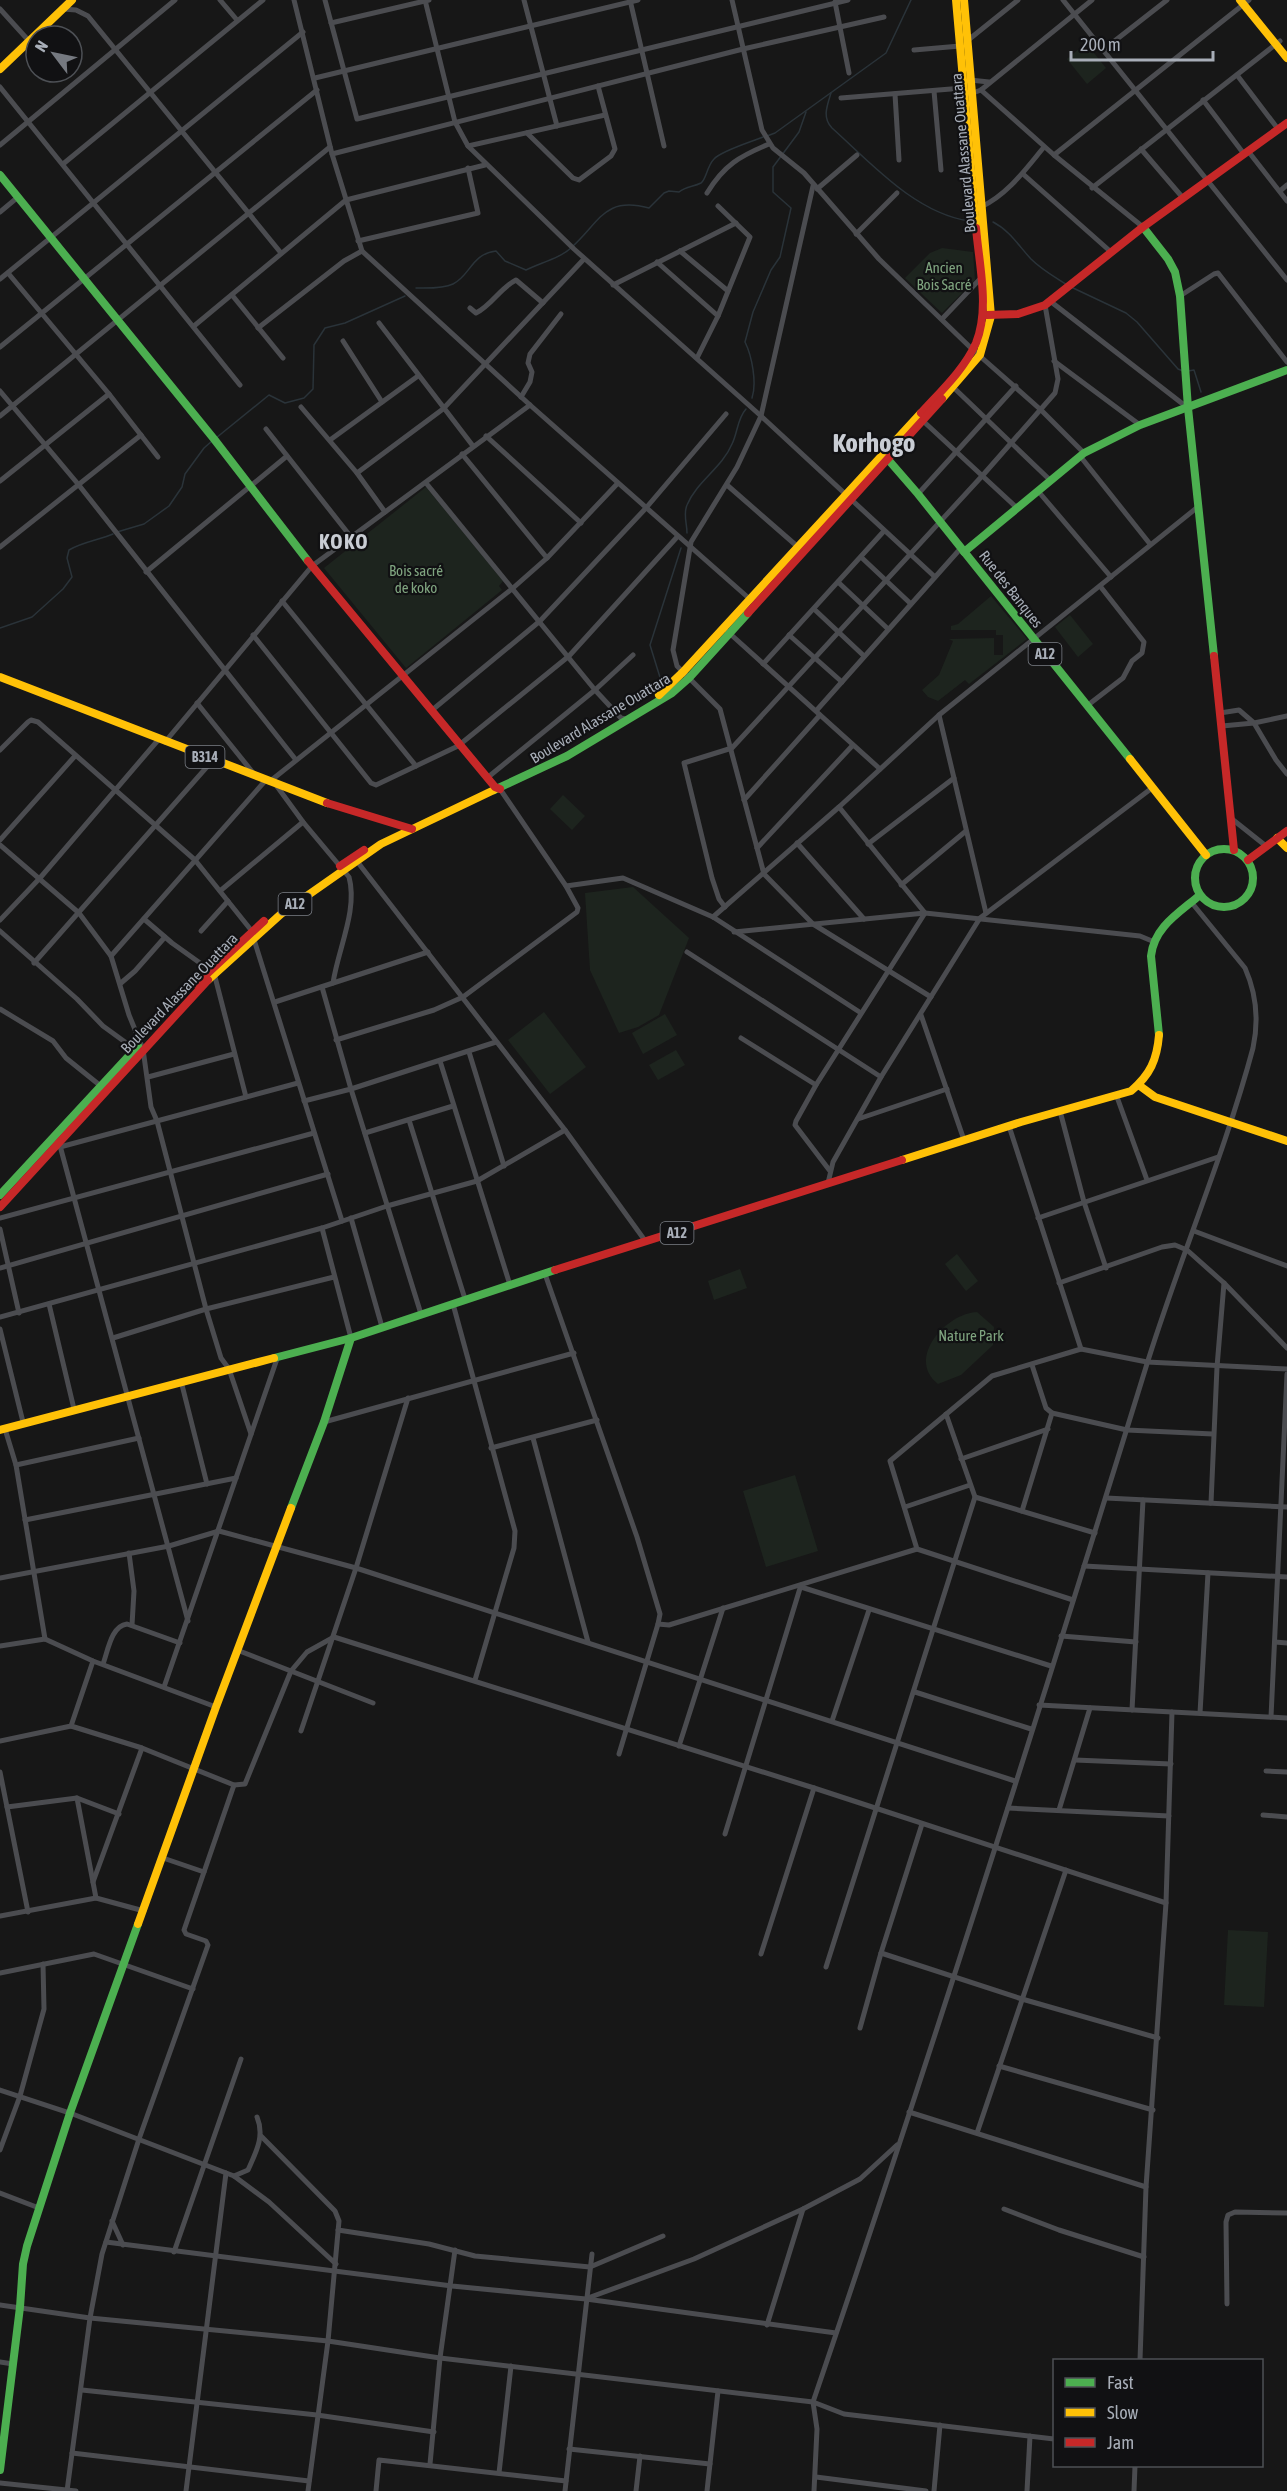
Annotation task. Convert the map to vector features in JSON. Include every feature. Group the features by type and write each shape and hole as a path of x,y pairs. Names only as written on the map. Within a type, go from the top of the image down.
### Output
{"main road":[{"path":"47,24 72,0"},
{"name":"Boulevard Alassane Ouattara","path":"727,631 750,599 800,550 949,389 987,336 962,43 956,0"},
{"name":"Boulevard Alassane Ouattara","path":"962,43 964,0"},
{"path":"1245,1 1278,42 1287,58"},
{"path":"1278,42 1287,50"},
{"path":"0,69 24,46"},
{"name":"Boulevard Alassane Ouattara","path":"965,86 977,92 977,208"},
{"path":"987,315 1018,314 1048,303 1143,227 1287,123"},
{"path":"0,175 119,321 312,566 403,675 458,746 497,788"},
{"path":"1143,227 1168,259 1180,296 1188,408 1200,505 1234,850"},
{"path":"963,550 1082,454 1140,425 1287,370"},
{"name":"Rue des Banques","path":"886,457 1088,705 1206,855"},
{"name":"Boulevard Alassane Ouattara","path":"663,695 672,693 727,631 757,605 800,550"},
{"name":"Boulevard Alassane Ouattara","path":"0,1207 103,1088 211,972 253,933 341,868 408,827 497,788 551,761 663,695 686,675"},
{"name":"B314","path":"0,677 267,782 340,808 408,827"},
{"path":"1248,860 1266,846 1283,842 1287,831"},
{"path":"1220,849 1234,850 1248,860 1253,869 1254,880 1251,891 1244,900 1233,906 1221,907 1209,903 1200,895 1196,885 1199,863 1206,855 1220,849"},
{"path":"1200,895 1162,928 1152,941 1150,956 1160,1048 1151,1074 1140,1086 1155,1097 1287,1141"},
{"name":"A12","path":"2,1429 351,1338 465,1299 964,1140 1060,1111 1117,1097 1140,1086"},
{"name":"Boulevard Alassane Ouattara","path":"0,1195 57,1142"},
{"path":"0,2469 20,2307 22,2264 39,2208 70,2113 216,1707 324,1422 351,1338"}],"street":[{"path":"0,146 175,0"},
{"path":"220,0 237,20"},
{"path":"63,164 263,0"},
{"path":"294,0 315,78 331,151 362,251 521,397 757,605"},
{"path":"325,0 357,119 848,0"},
{"path":"331,23 426,0 455,122 468,146 584,259 697,358 935,577"},
{"path":"524,0 557,126"},
{"path":"315,78 638,0"},
{"path":"732,0 765,138 777,152 804,173 879,259 976,352 1041,410 1082,454 1150,544"},
{"path":"914,50 962,43 1018,0"},
{"path":"1063,0 1134,92 1287,280"},
{"path":"977,92 1092,0"},
{"path":"1103,51 1167,0"},
{"path":"630,1 664,146"},
{"path":"1054,155 1245,1"},
{"path":"835,2 849,73"},
{"path":"0,9 24,35"},
{"path":"63,9 82,12 116,50 281,254"},
{"path":"0,416 248,215 331,151 884,17"},
{"path":"0,279 303,32"},
{"path":"1092,188 1278,42"},
{"path":"1237,75 1278,129"},
{"path":"841,98 934,91 989,82"},
{"path":"527,133 573,178 579,180 614,152 598,86"},
{"path":"965,86 977,92 1092,188 1143,227"},
{"path":"0,87 240,385"},
{"path":"0,347 316,90"},
{"path":"934,91 941,170"},
{"path":"895,94 899,160"},
{"path":"1203,100 1287,201"},
{"path":"468,146 605,115"},
{"path":"707,193 722,171 750,152 770,144"},
{"path":"977,208 994,201 1023,174 1044,147"},
{"path":"1141,149 1183,198"},
{"path":"856,155 815,188 761,416 727,484 700,524 691,542 673,650 677,666 720,709 764,874 813,924 931,997"},
{"path":"194,326 346,200 485,165"},
{"path":"358,241 478,213 468,168"},
{"path":"1023,174 1111,252"},
{"path":"1280,191 1287,185"},
{"path":"856,234 897,193"},
{"path":"0,212 18,197"},
{"path":"697,358 718,316 750,237 718,206"},
{"path":"613,285 736,223"},
{"path":"258,328 344,261 362,251"},
{"path":"680,251 728,291"},
{"path":"357,473 443,409 584,259"},
{"path":"657,262 718,316"},
{"path":"8,273 77,354 158,457"},
{"path":"1180,296 1218,273 1287,362"},
{"path":"470,308 476,313 483,310 506,285 516,280 543,303"},
{"path":"942,319 983,284"},
{"path":"232,295 283,358"},
{"path":"725,907 719,899 712,878 684,764 732,748 1041,410 1057,386 1048,303"},
{"path":"1048,303 1188,408"},
{"path":"521,397 530,382 532,372 528,363 530,354 561,314"},
{"path":"379,323 473,446"},
{"path":"343,341 382,402"},
{"path":"1054,361 1140,425"},
{"path":"330,440 418,376"},
{"path":"918,494 985,417 1016,386"},
{"path":"949,389 985,417 1051,481"},
{"path":"0,391 78,484 296,760"},
{"path":"0,481 109,394"},
{"path":"0,920 197,703 312,566 530,405"},
{"path":"301,407 357,473 385,512"},
{"path":"431,711 540,621 646,508 726,414"},
{"path":"920,419 1017,508"},
{"path":"266,429 351,537"},
{"path":"0,546 141,435"},
{"path":"486,436 580,523"},
{"path":"462,454 547,558"},
{"path":"146,572 287,456"},
{"path":"426,483 595,690 623,718"},
{"path":"111,956 267,782 513,588 547,558 618,483"},
{"path":"727,484 800,550"},
{"path":"1038,491 1111,577"},
{"path":"712,917 764,874 939,715 1200,505"},
{"path":"763,664 884,531"},
{"path":"253,635 371,783 376,785 458,746 569,656 678,536"},
{"path":"744,800 864,656 935,577 963,550"},
{"path":"861,557 911,604"},
{"path":"838,582 888,629"},
{"path":"1088,705 1123,678 1132,661 1142,653 1144,648 1144,642 1100,586"},
{"path":"282,601 416,766"},
{"path":"814,609 864,656"},
{"path":"727,631 880,769"},
{"path":"789,635 842,682"},
{"path":"487,778 595,690 633,655"},
{"path":"197,703 349,877 352,897 333,983"},
{"path":"1220,713 1239,710 1254,723 1287,774"},
{"path":"939,715 986,913"},
{"path":"1222,726 1254,723 1287,716"},
{"path":"0,750 31,720 38,722 195,860 253,933 342,1221"},
{"path":"757,848 853,745"},
{"path":"0,840 75,756"},
{"path":"34,963 213,760"},
{"path":"868,844 954,778"},
{"path":"336,1040 434,1010 463,997 574,916 578,908 566,886 497,788"},
{"path":"828,1185 830,1171 858,1119 980,918 1152,788"},
{"path":"839,807 925,913"},
{"path":"1232,819 1266,846"},
{"path":"220,891 303,822"},
{"path":"901,885 966,831"},
{"path":"797,843 864,919"},
{"path":"0,845 79,913 111,956 148,1077 151,1107 157,1121 206,1309 221,1358 229,1369 251,1434"},
{"path":"355,859 565,1130 647,1242"},
{"path":"566,886 623,878 712,917 861,1013"},
{"path":"201,931 228,901"},
{"path":"814,2491 817,2429 813,2402 1008,1808 1051,1666 1107,1498 1147,1362 1194,1231 1253,1048 1257,1029 1255,1001 1245,968 1192,903"},
{"path":"830,1171 795,1125 816,1084 925,913"},
{"path":"734,933 925,913 1140,936 1152,941"},
{"path":"144,919 211,972 246,1096"},
{"path":"0,931 77,999 103,1026 140,1050"},
{"path":"120,983 135,971 165,937"},
{"path":"275,1002 428,952"},
{"path":"687,952 882,1077"},
{"path":"322,987 336,1040 421,1314"},
{"path":"0,1009 53,1041 66,1059 103,1088"},
{"path":"921,1015 964,1140"},
{"path":"741,1038 816,1084"},
{"path":"304,1101 351,1089 496,1042"},
{"path":"469,1052 504,1166"},
{"path":"148,1077 234,1054"},
{"path":"440,1061 510,1285"},
{"path":"188,1621 113,1338 57,1142 157,1121 298,1083"},
{"path":"858,1119 947,1089"},
{"path":"1117,1097 1147,1180"},
{"path":"365,1133 453,1106"},
{"path":"1060,1111 1084,1202 1106,1268"},
{"path":"409,1120 465,1299"},
{"path":"1009,1126 1081,1349"},
{"path":"0,1317 322,1228 387,1206 477,1181 565,1130"},
{"path":"0,1218 314,1133"},
{"path":"1038,1218 1218,1157"},
{"path":"0,1268 328,1174"},
{"path":"351,1218 382,1328"},
{"path":"322,1228 351,1338"},
{"path":"0,1229 10,1265 19,1313"},
{"path":"1194,1231 1287,1266"},
{"path":"1059,1283 1162,1247 1175,1245 1187,1250 1224,1282 1287,1348"},
{"path":"545,1274 597,1420 658,1604 658,1624 619,1754"},
{"path":"113,1338 206,1309 334,1277"},
{"path":"1211,1503 1217,1367 1224,1282"},
{"path":"49,1304 74,1409"},
{"path":"453,1304 515,1531 514,1548 476,1680"},
{"path":"0,1329 23,1422"},
{"path":"917,1549 890,1461 992,1376 1081,1349 1147,1362 1287,1371 1285,1507 1278,1576 1271,1717"},
{"path":"324,1422 574,1353"},
{"path":"164,1687 278,1356"},
{"path":"1032,1365 1046,1408 1052,1413 1127,1430 1214,1434"},
{"path":"181,1381 207,1484"},
{"path":"301,1731 334,1637 408,1398"},
{"path":"1022,1511 1052,1413"},
{"path":"826,1967 975,1497 946,1414"},
{"path":"492,1448 597,1420"},
{"path":"2,1429 16,1465 45,1639"},
{"path":"961,1459 1048,1429"},
{"path":"16,1465 139,1438"},
{"path":"533,1438 588,1642"},
{"path":"25,1520 236,1478"},
{"path":"905,1507 970,1485"},
{"path":"975,1497 1095,1533"},
{"path":"1107,1498 1285,1507"},
{"path":"1132,1710 1143,1500"},
{"path":"0,1578 169,1546 219,1531 356,1568 495,1615 588,1642 1016,1781"},
{"path":"658,1624 669,1625 917,1549 1073,1600"},
{"path":"129,1553 134,1591 132,1625"},
{"path":"1084,1566 1287,1577"},
{"path":"1200,1713 1208,1573"},
{"path":"801,1585 868,1610 1051,1666"},
{"path":"725,1834 801,1585"},
{"path":"678,1746 723,1608"},
{"path":"832,1721 868,1610"},
{"path":"103,1664 118,1627 128,1624 180,1643"},
{"path":"1061,1636 1136,1642"},
{"path":"0,1741 71,1726 142,1748 234,1785 245,1784 278,1697 291,1671 307,1653 334,1637 476,1680 1166,1902"},
{"path":"0,1646 45,1639 93,1661 216,1707"},
{"path":"1275,1642 1287,1643"},
{"path":"237,1650 373,1703"},
{"path":"71,1726 93,1661"},
{"path":"915,1692 1031,1729"},
{"path":"1039,1705 1287,1718"},
{"path":"1059,1810 1090,1708"},
{"path":"1140,2359 1146,2187 1166,1902 1172,1712"},
{"path":"93,1882 142,1748"},
{"path":"1075,1760 1170,1764"},
{"path":"1266,1771 1287,1773"},
{"path":"0,1772 28,1912"},
{"path":"67,2490 90,2318 106,2242 207,1942 184,1930 234,1785"},
{"path":"761,1954 814,1788"},
{"path":"7,1807 76,1798 118,1814"},
{"path":"76,1798 96,1899"},
{"path":"1008,1808 1169,1816"},
{"path":"1263,1815 1287,1817"},
{"path":"860,2028 922,1824"},
{"path":"163,1858 204,1872"},
{"path":"978,2133 1066,1870"},
{"path":"0,1916 96,1899 144,1911"},
{"path":"881,1953 1022,1999 1158,2038"},
{"path":"0,1973 94,1954 193,1989"},
{"path":"0,2151 20,2096 44,2009 43,1964"},
{"path":"174,2252 242,2059"},
{"path":"999,2066 1153,2110"},
{"path":"0,2090 70,2113 234,2176 269,2202 336,2264"},
{"path":"909,2112 1146,2187"},
{"path":"257,2117 261,2136 335,2211 339,2221 328,2341 308,2491"},
{"path":"234,2176 248,2170 261,2136"},
{"path":"586,2299 694,2259 803,2209 860,2179 899,2144"},
{"path":"186,2491 226,2173"},
{"path":"0,2193 39,2208"},
{"path":"767,2325 803,2209"},
{"path":"1004,2209 1059,2230 1144,2257"},
{"path":"1227,2304 1226,2222 1228,2215 1235,2211 1287,2213"},
{"path":"112,2221 123,2245"},
{"path":"338,2230 429,2244 475,2256 590,2267 663,2236"},
{"path":"106,2242 217,2258 452,2286 586,2299 836,2333"},
{"path":"430,2464 440,2358 452,2286 455,2250"},
{"path":"565,2491 592,2254"},
{"path":"0,2305 90,2318 328,2341 440,2358 813,2402 844,2414 1053,2439"},
{"path":"0,2362 13,2364"},
{"path":"499,2473 511,2366"},
{"path":"81,2390 317,2415 434,2432"},
{"path":"707,2491 718,2391"},
{"path":"934,2491 940,2425"},
{"path":"1027,2491 1030,2436"},
{"path":"569,2449 710,2464"},
{"path":"72,2453 309,2481"},
{"path":"636,2491 640,2456"},
{"path":"376,2491 379,2460 566,2481"},
{"path":"1134,2491 1135,2467"},
{"path":"816,2477 882,2488 926,2491"},
{"path":"0,2483 76,2491"}],"green space":[{"path":"1086,43 1106,68 1087,84 1067,59"},
{"name":"Ancien Bois Sacré","path":"942,248 973,252 975,280 942,313 905,278 930,253"},
{"name":"Bois sacré de koko","path":"426,487 503,581 499,586 502,590 406,668 324,568"},
{"path":"991,596 1027,639 969,684 965,680 938,701 928,697 922,690 939,675 953,641 949,639 994,638 994,655 1003,655 1003,635 996,635 996,630 951,630 951,626 958,624"},
{"path":"1070,615 1093,644 1078,657 1055,627"},
{"path":"563,795 585,816 572,830 550,809"},
{"path":"633,887 689,938 659,1015 638,1027 619,1033 590,970 585,893"},
{"path":"544,1012 586,1067 550,1094 508,1040"},
{"path":"665,1014 677,1035 643,1054 632,1033"},
{"path":"676,1050 685,1065 658,1080 649,1065"},
{"path":"957,1254 978,1281 966,1291 945,1264"},
{"path":"740,1269 747,1288 714,1300 708,1281"},
{"name":"Nature Park","path":"977,1312 994,1327 993,1345 961,1375 938,1384 929,1373 926,1362 928,1350 943,1328 965,1314"},
{"path":"795,1475 818,1551 766,1567 743,1491"},
{"path":"1228,1930 1268,1932 1264,2007 1224,2005"}],"waterway":[{"path":"767,136 775,133 886,53 911,0"},
{"path":"831,93 826,112 827,120 832,128 862,156 895,185 930,208 969,221"},
{"path":"752,398 753,370 745,342 753,312 771,270 780,257 791,208 773,192 773,167 799,132 806,112"},
{"path":"416,288 449,286 459,280 481,256 496,251 505,261 526,270 550,260 567,251 612,208 634,205 649,208 664,193 679,192 701,183 712,162 718,156 763,137"},
{"path":"993,222 1009,234 1035,263 1067,285"},
{"path":"1071,287 1126,313 1137,322 1178,369 1183,371"},
{"path":"216,438 269,395 285,403 304,398 313,389 314,345 325,328 345,323 405,296"},
{"path":"1188,371 1194,370 1201,392"},
{"path":"687,533 685,515 691,496 728,453 746,409"},
{"path":"117,532 144,524 169,506 182,487 185,474 212,441"},
{"path":"0,628 32,617 63,589 72,577 67,558 69,550 113,534"},
{"path":"663,687 650,645 681,548"}],"traffic: fast":[{"path":"0,175 214,439 308,561"},
{"path":"1143,227 1168,259 1175,272 1180,296 1188,408 1214,656"},
{"path":"964,552 1084,453 1140,425 1287,370"},
{"path":"885,456 1130,759"},
{"path":"494,790 567,756 672,693 689,678 748,613"},
{"path":"1224,849 1235,851 1248,862 1253,878 1251,889 1240,902 1224,907 1213,905 1200,894 1195,878 1197,867 1208,854 1224,849"},
{"path":"1159,1035 1151,956 1153,946 1169,921 1200,895"},
{"path":"0,1195 138,1046"},
{"path":"274,1358 351,1338 555,1270"},
{"path":"291,1508 324,1422 351,1338"},
{"path":"0,2470 23,2264 27,2246 70,2113 138,1924"}],"traffic: slow":[{"path":"0,69 72,0"},
{"path":"956,0 976,228"},
{"path":"942,399 980,355 991,316 964,0"},
{"path":"1240,0 1287,58"},
{"path":"659,695 683,672 921,413"},
{"path":"0,677 327,803"},
{"path":"1130,759 1206,855"},
{"path":"208,980 281,914 381,844 494,790"},
{"path":"1277,838 1287,848"},
{"path":"902,1160 1021,1122 1131,1091 1143,1079 1151,1066 1159,1035"},
{"path":"1140,1086 1155,1097 1287,1141"},
{"path":"0,1430 274,1358"},
{"path":"138,1924 291,1508"}],"traffic: jam":[{"path":"987,315 1018,314 1045,305 1143,227 1287,123"},
{"path":"921,413 965,362 976,343 980,330 983,301 976,228"},
{"path":"748,613 942,399"},
{"path":"308,561 495,787 500,789"},
{"path":"1214,656 1234,850"},
{"path":"327,803 412,829"},
{"path":"1248,860 1287,831"},
{"path":"340,866 364,850"},
{"path":"196,984 264,921"},
{"path":"0,1207 208,980"},
{"path":"555,1270 902,1160"}],"district":[{"name":"Korhogo","path":"874,442"},
{"name":"KOKO","path":"344,541"}]}
